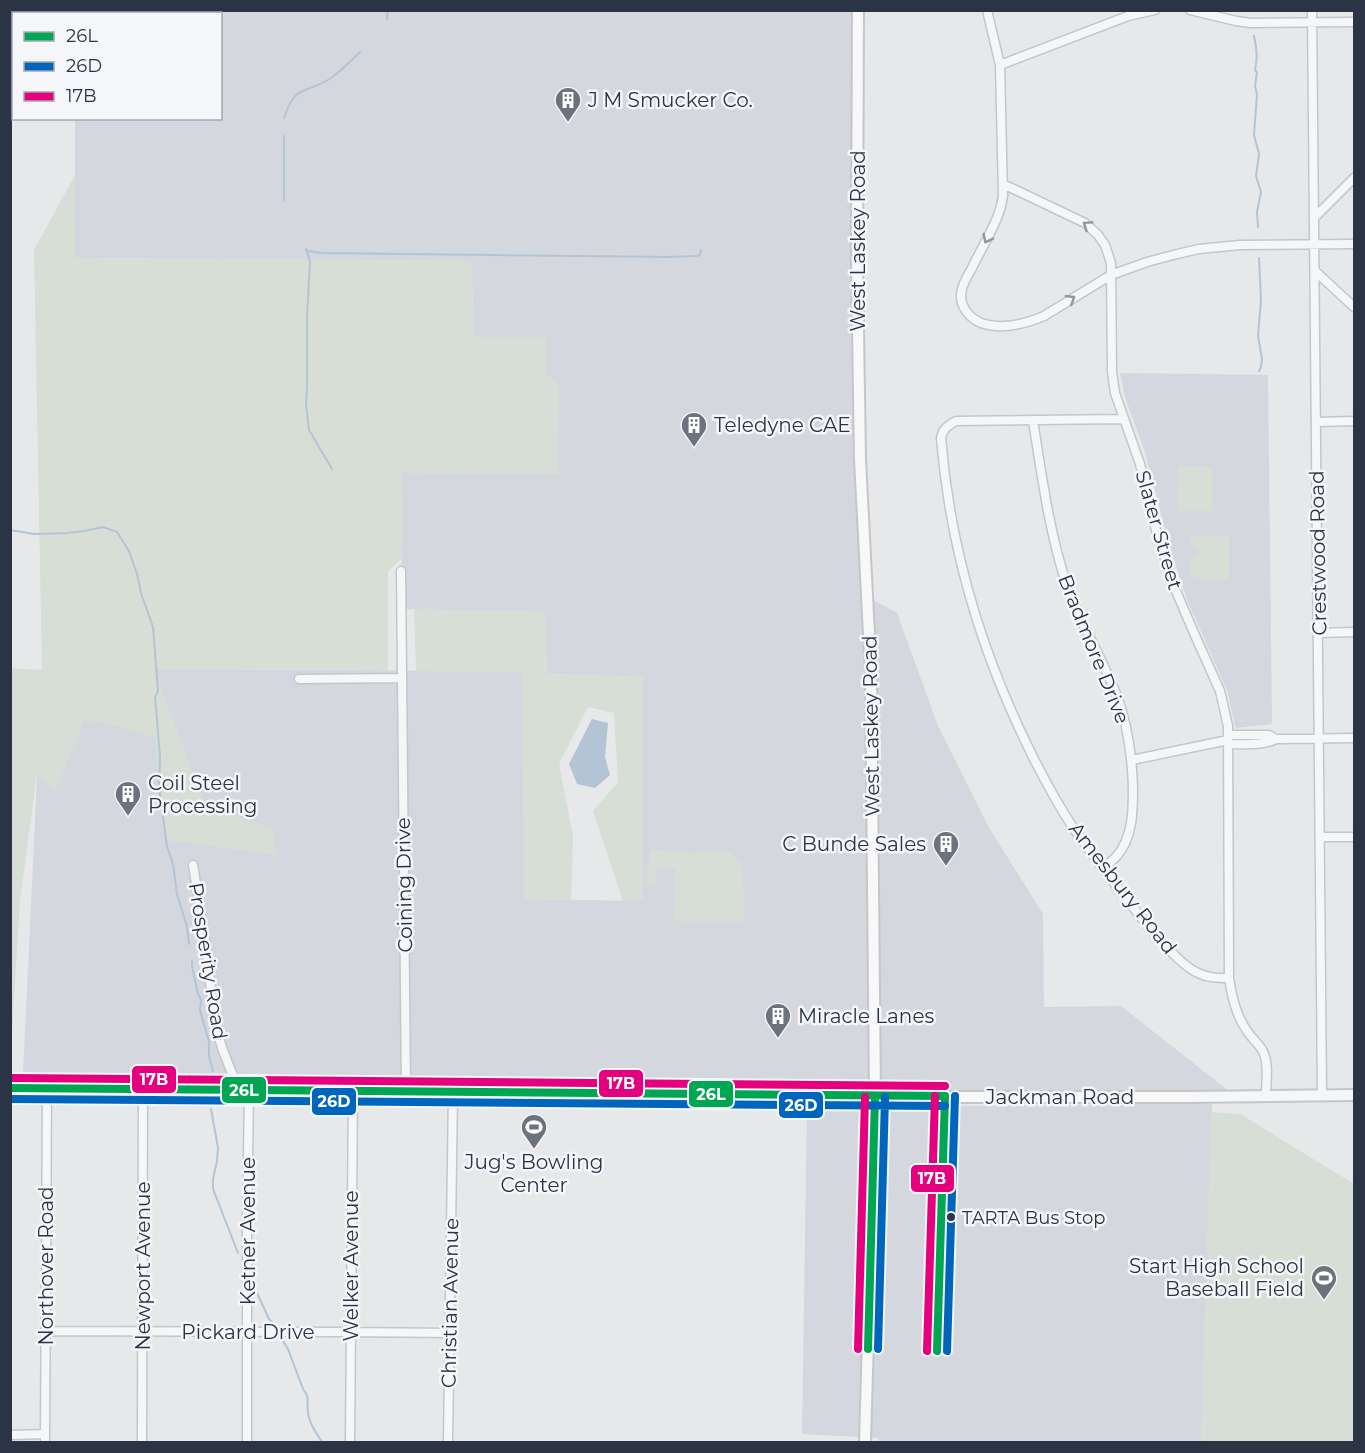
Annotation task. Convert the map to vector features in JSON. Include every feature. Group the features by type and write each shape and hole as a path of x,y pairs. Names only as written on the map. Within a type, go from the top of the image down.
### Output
{"main road":[{"name":"West Laskey Road","path":"858,10 857,263 860,459 871,673 875,1097 865,1443"},
{"name":"Jackman Road","path":"10,1088 875,1097 1188,1097"}],"street":[{"path":"987,10 1000,65 1003,196 998,216 961,291 962,303 971,317 994,326 1019,325 1034,321 1110,275 1147,262 1199,249 1240,245 1354,244"},
{"path":"1116,21 1119,10"},
{"path":"1000,65 1116,21 1155,10"},
{"path":"1190,10 1251,23 1354,22"},
{"name":"Crestwood Road","path":"1312,10 1322,1095"},
{"path":"1314,218 1354,177"},
{"name":"Slater Street","path":"1003,184 1085,223 1094,230 1105,245 1109,256 1115,393 1140,464 1156,530 1173,584 1220,691 1228,726 1229,978 1232,998 1239,1017 1263,1052 1267,1064 1266,1096"},
{"path":"1315,271 1354,307"},
{"name":"Amesbury Road","path":"1124,419 956,421 948,425 941,438 951,516 970,598 993,667 1015,721 1044,779 1071,824 1102,868 1154,932 1188,968 1207,976 1229,978"},
{"name":"Bradmore Drive","path":"1033,421 1053,538 1068,587 1082,622 1117,696 1126,725 1132,760 1131,826 1125,843 1116,857 1102,868"},
{"path":"1317,422 1354,421"},
{"name":"Coining Drive","path":"401,571 406,1091"},
{"path":"1319,633 1354,632"},
{"path":"299,679 402,678"},
{"path":"1132,760 1228,739 1269,735 1276,739 1354,738"},
{"path":"1320,837 1354,837"},
{"name":"Prosperity Road","path":"193,865 207,952 214,1019 222,1048 244,1091"},
{"name":"Northover Road","path":"45,1438 46,1089"},
{"name":"Newport Avenue","path":"142,1443 143,1090"},
{"name":"Welker Avenue","path":"350,1443 353,1090"},
{"name":"Ketner Avenue","path":"244,1091 248,1443"},
{"name":"Christian Avenue","path":"448,1443 453,1092"},
{"name":"Jackman Road","path":"1188,1097 1354,1095"},
{"name":"Pickard Drive","path":"46,1331 450,1334"},
{"path":"10,1435 45,1438"}],"shaded area":[{"path":"858,11 857,240 868,597 897,613 938,726 988,826 1043,914 1044,1007 1121,1006 1235,1096 948,1097 948,1106 1212,1103 1201,1442 879,1442 878,1438 802,1434 807,1110 883,1108 883,1097 20,1088 23,1075 42,671 153,669 522,671 525,899 643,901 643,677 547,674 545,612 401,609 402,473 546,373 546,338 474,337 471,261 75,258 75,120 222,120 222,12 75,12"},
{"path":"75,175 75,258 471,261 474,337 546,337 546,372 559,387 558,474 402,473 401,559 388,571 388,670 154,669 206,807 272,828 277,855 167,840 155,738 99,721 84,721 55,792 37,773 20,901 11,1050 11,668 42,670 34,250"},
{"path":"1120,373 1268,375 1272,724 1236,728 1227,690 1179,576 1144,449 1125,397"},
{"path":"1178,466 1212,467 1213,511 1177,511"},
{"path":"1190,536 1229,536 1229,580 1210,581 1192,576 1189,571 1190,563 1192,558 1199,555 1199,549 1190,544"},
{"path":"414,609 545,612 547,674 643,677 643,901 623,901 593,811 618,782 614,713 588,707 559,764 573,836 571,900 524,899 522,672 416,671"},
{"path":"650,849 689,853 728,851 742,863 745,921 674,921 675,868 655,868 656,885 646,884"},
{"path":"1211,1112 1240,1114 1354,1184 1354,1442 1201,1442"}],"water":[{"path":"592,719 608,723 605,757 610,775 595,788 577,784 569,764"}],"waterway":[{"path":"387,19 388,10"},
{"path":"1254,36 1257,53 1254,135 1259,154 1256,176 1261,192 1257,212 1258,227"},
{"path":"284,118 296,95 332,77 360,52"},
{"path":"284,136 284,200"},
{"path":"306,249 322,253 670,257 696,256 700,255 701,250"},
{"path":"307,252 310,262 306,404 309,430 332,469"},
{"path":"1259,258 1261,300 1258,336 1262,359 1259,371"},
{"path":"10,530 34,534 67,533 103,527 117,532 129,551 153,627 158,691 155,697 160,757 159,788 167,846 173,864 177,894 187,927 189,944"},
{"path":"192,961 213,1071"},
{"path":"211,1109 218,1148 213,1189 238,1253"},
{"path":"254,1286 269,1319 274,1324"},
{"path":"281,1338 288,1349 307,1395 311,1424 322,1442"}],"transit line":[{"name":"17B","path":"10,1078 945,1086"},
{"name":"26L","path":"10,1088 945,1096"},
{"name":"17B","path":"927,1351 935,1096"},
{"name":"26L","path":"937,1351 945,1096"},
{"name":"26D","path":"947,1351 955,1096"},
{"name":"17B","path":"858,1349 865,1097"},
{"name":"26L","path":"868,1349 875,1097"},
{"name":"26D","path":"878,1349 885,1097"},
{"name":"26D","path":"10,1099 945,1106"}],"place":[{"name":"J M Smucker Co.","path":"568,123"},
{"name":"Teledyne CAE","path":"694,448"},
{"name":"Coil Steel Processing","path":"128,817"},
{"name":"C Bunde Sales","path":"946,867"},
{"name":"Miracle Lanes","path":"778,1039"},
{"name":"Jug's Bowling Center","path":"534,1150"},
{"name":"TARTA Bus Stop","path":"951,1217"},
{"name":"Start High School Baseball Field","path":"1324,1301"}]}
